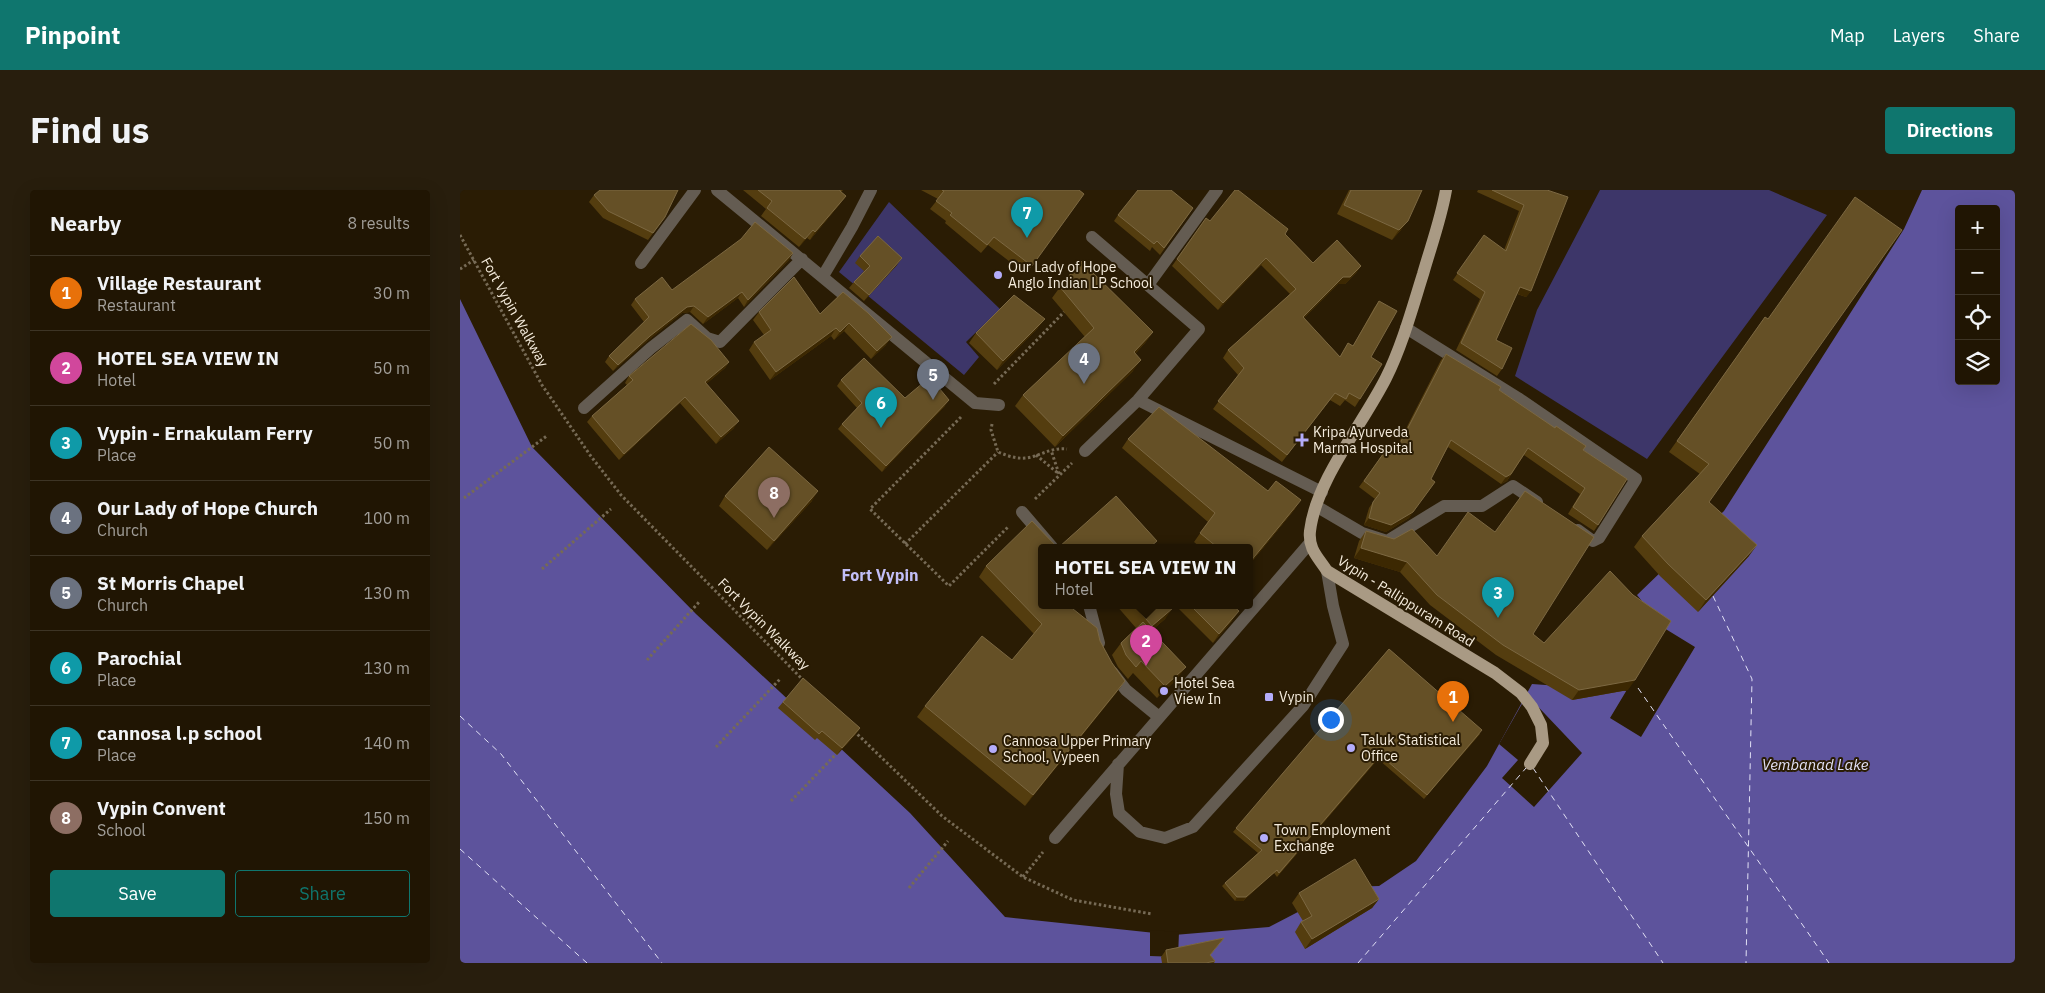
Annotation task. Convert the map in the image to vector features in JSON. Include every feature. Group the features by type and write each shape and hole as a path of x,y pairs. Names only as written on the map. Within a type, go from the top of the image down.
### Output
{"main road":[{"path":"1309,544 1310,529 1322,492 1386,377 1406,328 1441,214 1446,190"},
{"name":"Vypin - Pallippuram Road","path":"1309,544 1327,571 1495,673 1521,693 1532,707 1541,725 1542,742 1530,764"}],"street":[{"path":"641,263 695,190"},
{"path":"717,190 975,402 999,405"},
{"path":"823,276 852,227 870,190"},
{"path":"1148,285 1217,190"},
{"path":"1085,451 1138,400 1199,329 1092,237"},
{"path":"584,408 651,348 687,320 707,338 720,342 802,259"},
{"path":"1406,328 1518,398 1636,479 1599,538 1593,541 1569,524"},
{"path":"1138,400 1322,492"},
{"path":"1316,506 1362,533 1387,541 1444,506 1482,506 1513,486 1545,508"},
{"path":"1022,512 1049,544"},
{"path":"1253,609 1309,544"},
{"path":"1118,764 1116,794 1118,813 1140,832 1165,838 1193,827 1303,706 1343,644 1333,606 1327,571"},
{"path":"1090,609 1097,630 1100,650 1105,660 1126,690 1159,717"},
{"path":"1055,838 1253,609"}],"path":[{"name":"Fort Vypin Walkway","path":"460,235 542,385 590,455 621,495 806,682"},
{"path":"460,268 474,260"},
{"path":"1069,308 870,509 949,586 1085,451"},
{"path":"998,452 991,430 1003,390 1000,378"},
{"path":"464,498 548,435"},
{"path":"998,452 1015,458 1027,458 1059,448 1085,451"},
{"path":"1036,454 1059,474 1051,450"},
{"path":"905,544 998,452"},
{"path":"542,569 611,509"},
{"path":"646,660 700,601"},
{"path":"716,746 781,678"},
{"path":"853,730 942,816 1022,877 1073,900 1152,914"},
{"path":"791,801 841,748"},
{"path":"1022,877 1055,838"},
{"path":"909,888 948,841"}],"shaded area":[{"path":"1600,190 1769,190 1827,215 1647,459 1515,376 1537,310"},
{"path":"889,202 1000,309 966,342 979,357 964,375 839,272"}],"water":[{"name":"Vembanad Lake","path":"1922,190 2015,190 2015,963 460,963 460,299 532,447 696,614 910,813 1005,917 1174,935 1269,927 1346,887 1379,886 1416,861 1487,766 1532,684 1627,691 1664,628 1637,595 1724,511 1904,229"}],"pier":[{"path":"1664,628 1695,647 1641,737 1610,718"},
{"path":"1527,695 1582,753 1534,807 1502,778 1518,760 1499,744"},
{"path":"1150,930 1179,932 1178,957 1150,956"}],"building":[{"path":"600,190 678,190 665,217 653,233 608,211 594,195"},
{"path":"758,190 840,190 846,196 815,232 813,230 805,239 767,208 772,201"},
{"path":"942,190 1079,190 1084,194 1032,266 994,237 987,245 950,215 952,213 936,201 944,191"},
{"path":"1138,190 1171,190 1193,208 1164,248 1157,241 1154,244 1118,215"},
{"path":"1235,190 1238,190 1288,229 1285,234 1313,263 1337,240 1361,266 1350,277 1343,277 1303,317 1340,357 1348,343 1353,346 1379,301 1397,311 1371,357 1382,364 1360,399 1349,393 1346,399 1335,393 1287,455 1218,401 1244,368 1228,350 1296,289 1266,258 1223,303 1177,259 1206,218 1210,221"},
{"path":"1351,190 1422,190 1408,221 1399,230 1344,205"},
{"path":"1492,190 1547,190 1568,197 1531,291 1520,287 1496,340 1512,348 1502,369 1461,343 1485,292 1457,273 1484,235 1506,251 1524,205"},
{"path":"1855,197 1902,230 1709,502 1757,545 1706,600 1642,536 1709,464 1677,441 1765,317 1768,319"},
{"path":"755,222 793,253 748,300 742,292 708,317 694,306 687,307 650,336 618,365 609,356 649,317 635,299 662,277 672,290 741,239"},
{"path":"878,236 902,258 869,295 854,282 870,266 860,256"},
{"path":"1081,261 1153,332 1134,352 1141,360 1063,436 1023,395 1094,328 1060,287"},
{"path":"794,277 820,314 843,292 892,337 877,351 849,323 840,332 836,328 776,372 754,342 771,330 759,312"},
{"path":"1014,295 1045,319 1003,361 976,333"},
{"path":"691,324 711,340 729,362 705,382 739,421 721,437 685,397 624,454 592,416 633,380 629,376"},
{"path":"1446,354 1501,387 1499,390 1555,428 1556,426 1586,446 1583,450 1627,479 1598,525 1573,507 1585,488 1528,448 1511,474 1506,477 1451,440 1431,479 1435,482 1413,512 1391,525 1369,518 1373,502 1380,493 1364,481 1388,447 1395,453"},
{"path":"864,358 905,398 930,377 949,400 886,466 842,424 862,403 841,380"},
{"path":"1159,407 1268,491 1276,481 1301,500 1253,558 1253,544 1213,544 1200,533 1215,513 1128,439"},
{"path":"769,447 818,491 774,541 725,496"},
{"path":"1525,491 1594,537 1533,634 1544,643 1610,571 1633,595 1671,621 1635,680 1579,690 1503,645 1437,595 1407,562 1361,548 1366,531 1394,539 1412,529 1437,556 1468,512 1495,532"},
{"path":"1116,496 1157,541 1154,544 1062,544"},
{"path":"1032,521 1054,544 1038,544 1038,609 1073,609 1097,628 1100,641 1125,681 1033,795 925,706 982,636 1012,660 1042,624 986,566"},
{"path":"1137,609 1172,609 1152,626"},
{"path":"1194,609 1237,609 1239,611 1219,634"},
{"path":"1143,622 1186,667 1165,686 1141,661 1136,667 1126,655 1121,643"},
{"path":"1389,649 1482,730 1427,795 1380,755 1279,873 1277,870 1246,897 1237,897 1225,883 1262,850 1236,828"},
{"path":"803,678 860,728 842,748 822,731 819,734 783,702"},
{"path":"1355,859 1379,899 1312,939 1301,922 1312,916 1299,893"},
{"path":"1224,938 1210,955 1215,961 1206,963 1168,963 1166,950"}],"ferry route":[{"path":"1713,596 1752,679 1746,963"},
{"path":"1638,688 1829,963"},
{"path":"460,716 501,754 662,963"},
{"path":"1358,963 1526,768"},
{"path":"1533,768 1663,963"},
{"path":"460,849 587,963"}],"place":[{"name":"cannosa l.p school","path":"1027,238"},
{"name":"Our Lady of Hope Anglo Indian LP School","path":"998,275"},
{"name":"Our Lady of Hope Church","path":"1084,384"},
{"name":"St Morris Chapel","path":"933,400"},
{"name":"Parochial","path":"881,428"},
{"name":"Kripa Ayurveda Marma Hospital","path":"1302,440"},
{"name":"Vypin Convent","path":"774,518"},
{"name":"Vypin - Ernakulam Ferry","path":"1498,618"},
{"name":"HOTEL SEA VIEW IN","path":"1146,666"},
{"name":"Hotel Sea View In","path":"1164,691"},
{"name":"Vypin","path":"1269,697"},
{"name":"Village Restaurant","path":"1453,722"},
{"name":"Taluk Statistical Office","path":"1351,748"},
{"name":"Cannosa Upper Primary School, Vypeen","path":"993,749"},
{"name":"Town Employment Exchange","path":"1264,838"}],"district":[{"name":"Fort Vypin","path":"880,575"}]}
